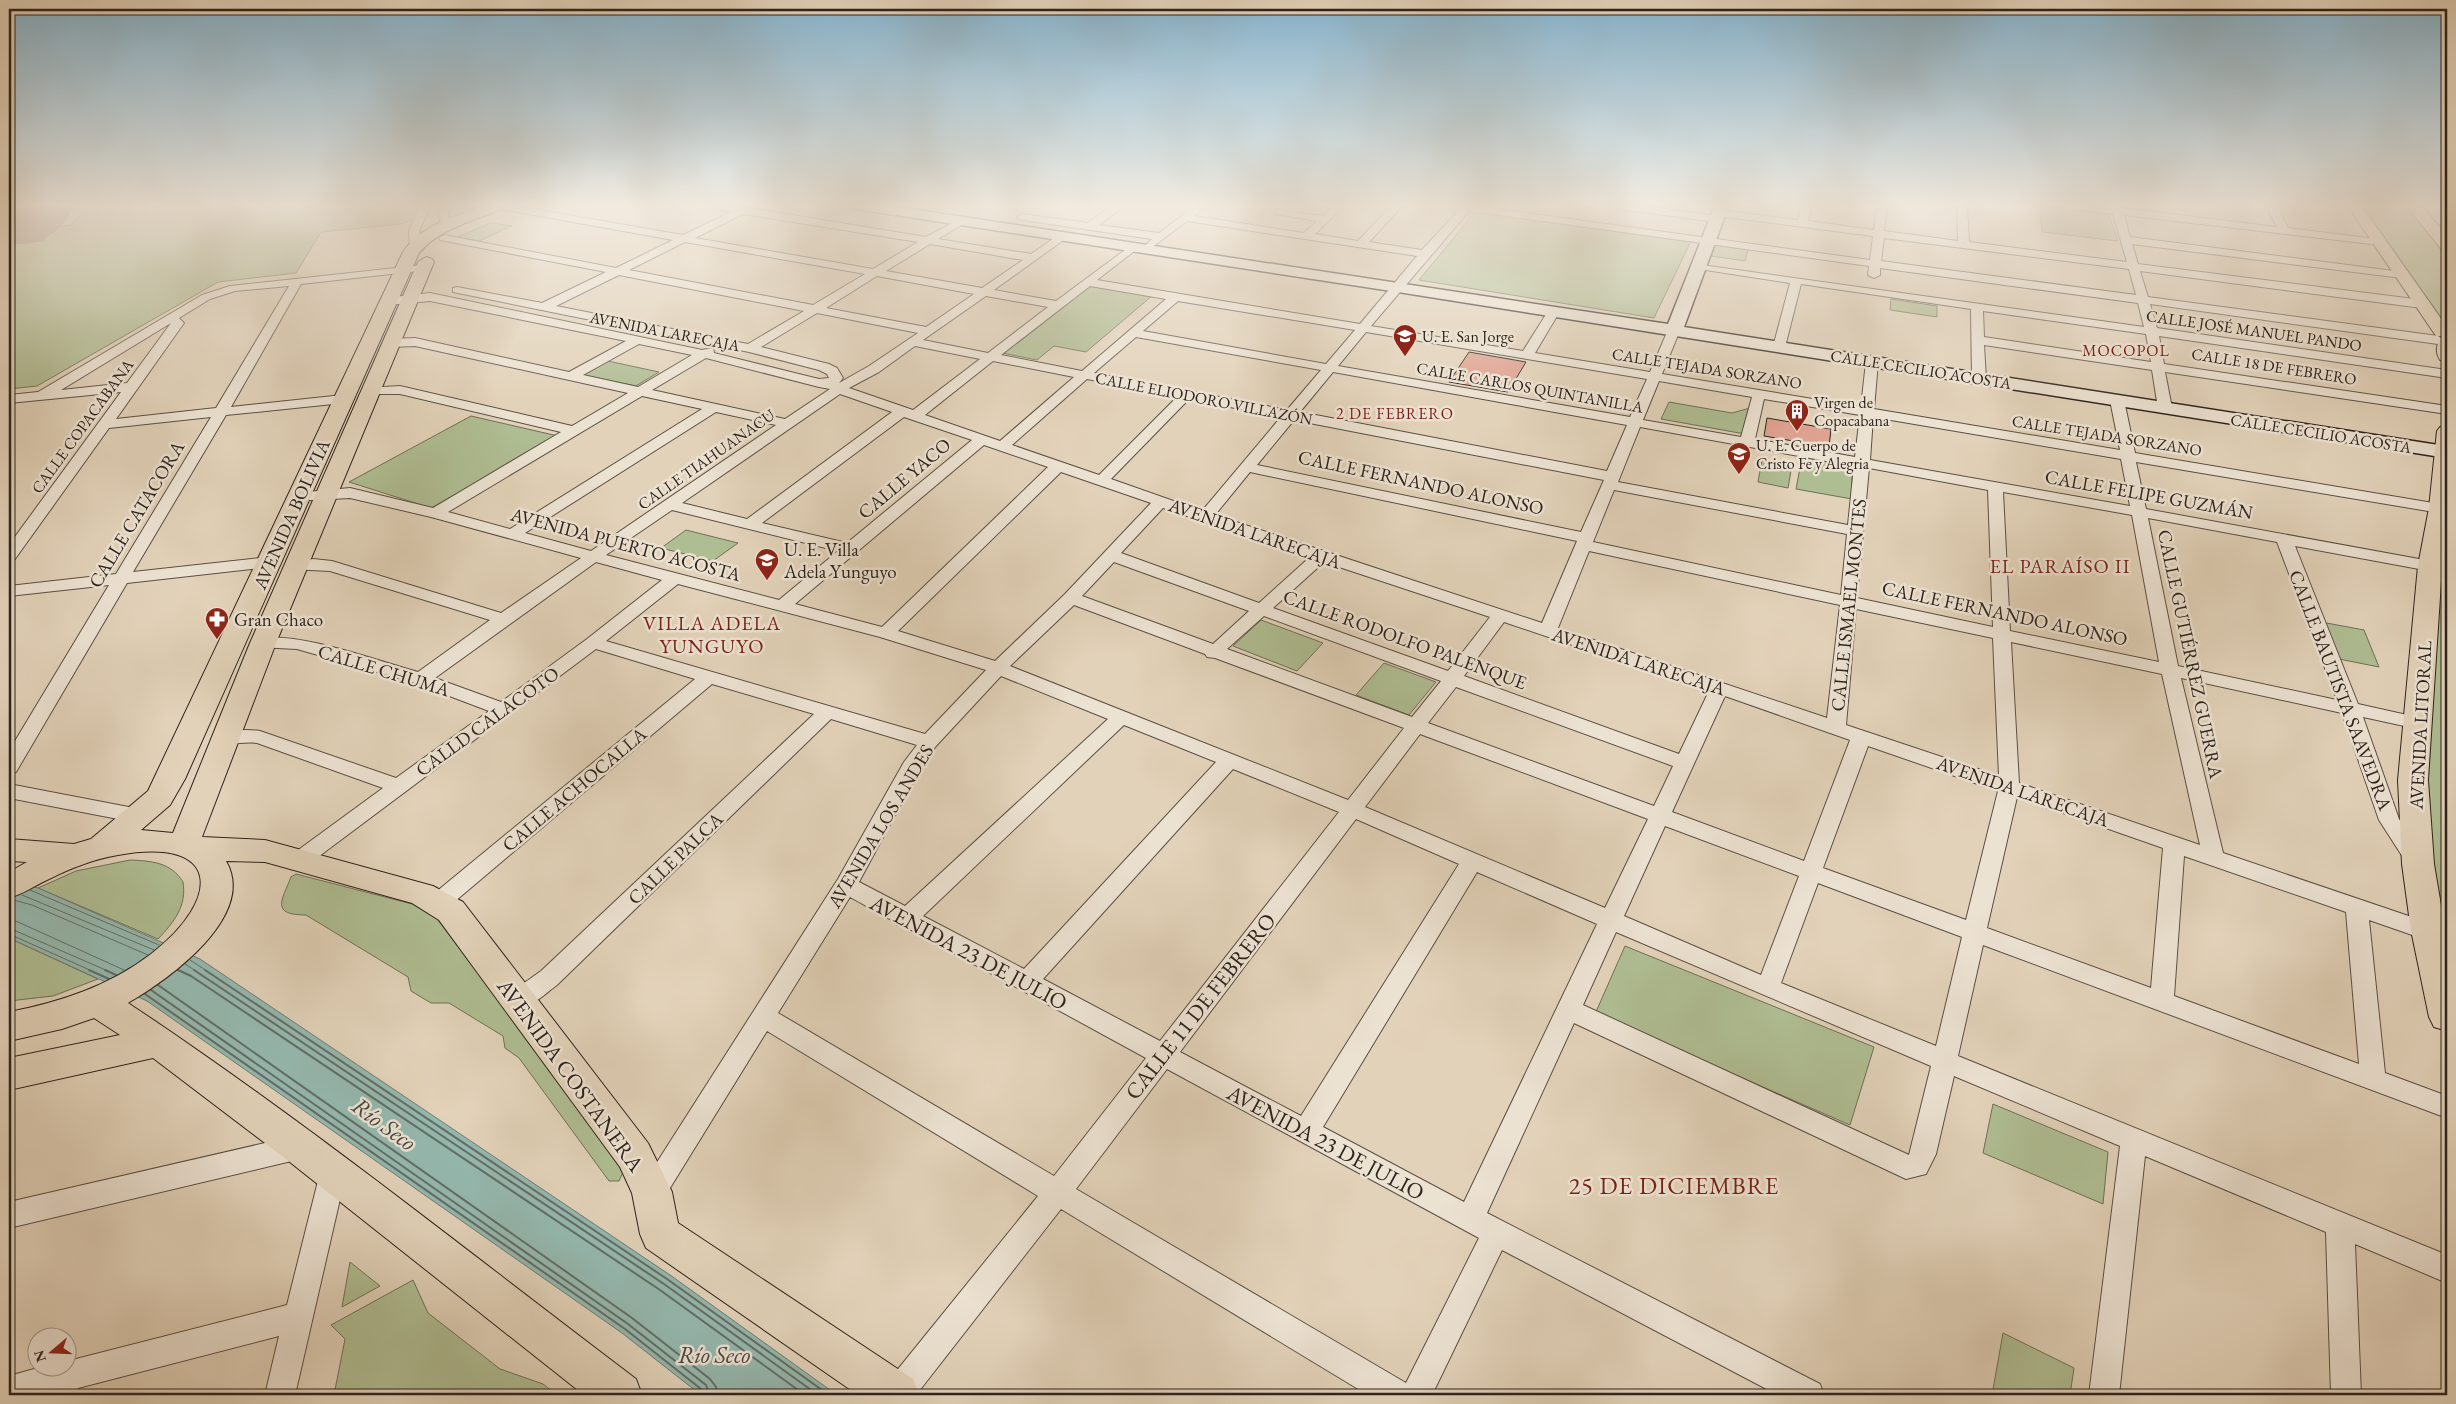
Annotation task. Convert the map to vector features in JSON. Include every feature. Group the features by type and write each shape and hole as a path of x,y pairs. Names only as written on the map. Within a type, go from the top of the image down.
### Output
{"main road":[{"name":"AVENIDA BOLIVIA","path":"188,846 226,738 263,643 392,343 409,287 411,271"},
{"name":"AVENIDA BOLIVIA","path":"77,855 139,816 159,798 170,779 343,399 419,271"},
{"path":"2399,271 2445,342"},
{"name":"AVENIDA LITORAL","path":"2446,442 2440,508 2430,566 2413,780 2418,864 2438,934 2447,1017"},
{"name":"AVENIDA COSTANERA","path":"77,855 143,841 264,851 422,894 439,902 451,911 634,1155 652,1192 660,1234 897,1395"},
{"path":"9,1026 48,1019 109,995 165,960 197,929 211,906 217,886 216,874 212,863 204,854 188,846"},
{"path":"9,850 77,855"},
{"path":"9,886 77,855"},
{"path":"109,995 158,1042 300,1147 620,1395"},
{"path":"9,1074 158,1042"}],"street":[{"path":"544,307 617,271 929,331"},
{"path":"860,271 1058,305"},
{"path":"750,348 878,271"},
{"name":"CALLE TIAHUANACU","path":"421,679 503,618 788,424 835,386 874,369 1015,271"},
{"path":"752,524 990,357 1087,282 1105,271"},
{"name":"CALLE CECILIO ACOSTA","path":"1289,271 2165,408 2446,442"},
{"path":"1205,517 1411,271"},
{"path":"1548,630 1656,377 1697,271"},
{"name":"CALLE JOSÉ MANUEL PANDO","path":"1775,271 1796,280 2447,374"},
{"path":"1872,291 1874,271"},
{"path":"1924,271 2445,342"},
{"path":"2133,271 2152,332 2165,408"},
{"path":"2166,271 2422,304"},
{"path":"2367,271 2402,275"},
{"path":"1779,347 1796,280"},
{"path":"41,396 206,298 220,292 296,282 409,287"},
{"name":"CALLE CATACORA","path":"9,767 120,578 222,412 296,282"},
{"name":"CALLE TEJADA SORZANO","path":"1087,282 2440,508"},
{"name":"AVENIDA LARECAJA","path":"409,287 444,288 750,348 824,367 832,371 836,378 835,386"},
{"name":"AVENIDA LARECAJA","path":"409,287 636,341 704,354 835,386 907,414 1205,517 1720,688 2438,934"},
{"path":"1002,446 1176,296"},
{"path":"1977,306 1979,379"},
{"path":"1527,356 1554,311"},
{"name":"CALLE COPACABANA","path":"9,556 178,323 172,318"},
{"name":"CALLE CARLOS QUINTANILLA","path":"1133,333 1862,464"},
{"name":"CALLE 18 DE FEBRERO","path":"1977,340 2158,365 2447,410"},
{"path":"571,376 636,341"},
{"path":"392,343 415,342 788,424"},
{"name":"CALLE ELIODORO VILLAZÓN","path":"913,342 1290,415 1856,531"},
{"path":"435,513 721,343"},
{"name":"CALLE ISMAEL MONTES","path":"1836,728 1872,362"},
{"path":"9,399 132,387"},
{"path":"371,391 400,390 574,430"},
{"path":"1747,443 1760,394"},
{"path":"1102,480 1185,396"},
{"path":"104,424 343,399"},
{"name":"CALLE GUTIÉRREZ GUERRA","path":"2116,400 2170,670 2213,857"},
{"path":"512,534 714,408"},
{"name":"CALLE YACO","path":"782,606 982,439"},
{"name":"CALLE FELIPE GUZMÁN","path":"1862,464 2139,512 2430,566"},
{"path":"886,634 1058,466"},
{"name":"CALLE FERNANDO ALONSO","path":"1247,467 1849,602 2418,723"},
{"path":"1569,1010 1906,1167 1917,1166 1923,1154 1946,1062 2009,786 1995,488"},
{"name":"AVENIDA PUERTO ACOSTA","path":"298,498 350,493 435,513 886,634 998,668 1352,809 1768,988 2447,1269"},
{"name":"AVENIDA LOS ANDES","path":"652,1192 846,885 914,762 929,742 998,668 1071,598 1161,501"},
{"path":"671,505 850,549"},
{"path":"9,533 27,530"},
{"name":"CALLE BAUTISTA SAAVEDRA","path":"2284,539 2350,708 2390,820 2418,864"},
{"name":"CALLE RODOLFO PALENQUE","path":"1111,555 1684,763"},
{"path":"1213,652 1321,556"},
{"path":"9,592 269,562"},
{"path":"296,566 313,564 332,566 503,618"},
{"name":"CALLD CALACOTO","path":"298,861 593,643 675,578"},
{"path":"1071,598 2447,1107"},
{"name":"CALLE 11 DE FEBRERO","path":"897,1395 1058,1192 1501,615"},
{"name":"CALLE CHUMA","path":"263,643 298,644 421,679 502,710"},
{"path":"593,643 929,742"},
{"name":"CALLE ACHOCALLA","path":"439,902 709,677"},
{"path":"1470,1219 1720,688"},
{"name":"CALLE PALCA","path":"518,1000 556,972 828,712"},
{"path":"905,918 1122,716"},
{"path":"226,738 246,735 260,737 398,786"},
{"name":"CALLE ISMAEL MONTES","path":"1768,988 1862,737"},
{"path":"1026,983 1230,760"},
{"path":"9,791 139,816"},
{"path":"2162,1002 2174,843"},
{"path":"1306,1131 1473,860"},
{"name":"AVENIDA 23 DE JULIO","path":"846,885 1470,1219 1809,1395"},
{"path":"2357,907 2373,1080"},
{"path":"764,1017 1396,1395"},
{"path":"2104,1395 2134,1140"},
{"path":"9,1215 300,1147"},
{"path":"280,1395 333,1173"},
{"path":"2340,1224 2346,1395"},
{"path":"1416,1395 1496,1232"},
{"path":"9,1391 64,1386 299,1316"}],"green space":[{"path":"9,271 298,271 296,273 218,282 37,386 9,389"},
{"path":"1427,271 1677,271 1654,318 1419,280"},
{"path":"2403,271 2447,271 2447,326 2441,325"},
{"path":"1082,283 1153,295 1086,352 1054,346 1037,360 992,351"},
{"path":"1891,299 1937,306 1937,317 1890,310"},
{"path":"608,361 659,372 636,386 584,375"},
{"path":"1669,402 1732,413 1750,408 1745,434 1661,419"},
{"path":"471,416 558,436 431,508 349,482"},
{"path":"1802,457 1845,464 1852,468 1852,499 1796,489"},
{"path":"1762,460 1792,465 1788,488 1758,482"},
{"path":"2447,517 2447,930 2444,929 2425,836 2427,734"},
{"path":"686,530 738,543 713,561 661,548"},
{"path":"1261,620 1323,643 1297,671 1233,646"},
{"path":"2316,621 2364,630 2379,667 2329,657"},
{"path":"1384,663 1436,682 1409,715 1356,695"},
{"path":"130,860 160,864 173,870 183,882 183,899 178,913 158,939 38,888 76,871"},
{"path":"296,874 412,904 437,919 625,1168 619,1181 609,1181 519,1058 505,1048 503,1036 449,1003 431,1003 411,991 408,977 306,915 287,912 283,909 282,899 284,893 291,877"},
{"path":"9,938 98,979 53,996 9,1001"},
{"path":"1625,946 1874,1047 1850,1125 1595,1014"},
{"path":"1993,1104 2108,1152 2103,1204 1983,1153"},
{"path":"350,1262 380,1286 342,1307"},
{"path":"413,1280 428,1313 500,1369 543,1384 557,1395 334,1395 345,1339 331,1325"},
{"path":"2003,1333 2074,1368 2070,1395 1992,1395"}],"water":[{"name":"Río Seco","path":"9,879 38,888 200,959 670,1275 837,1395 701,1395 622,1333 147,1001 9,938"}],"building":[{"path":"1469,352 1526,362 1508,392 1449,382"},
{"name":"Virgen de Copacabana","path":"1767,418 1831,429 1829,447 1764,436"}],"place":[{"name":"U. E. San Jorge","path":"1405,357"},
{"name":"Virgen de Copacabana","path":"1797,432"},
{"name":"U. E. Cuerpo de Cristo Fe y Alegria","path":"1739,475"},
{"name":"U. E. Villa Adela Yunguyo","path":"767,581"},
{"name":"Gran Chaco","path":"217,640"}],"district":[{"name":"MOCOPOL","path":"2126,350"},
{"name":"2 DE FEBRERO","path":"1395,413"},
{"name":"EL PARAÍSO II","path":"2060,566"},
{"name":"VILLA ADELA YUNGUYO","path":"712,634"},
{"name":"25 DE DICIEMBRE","path":"1674,1186"}]}
